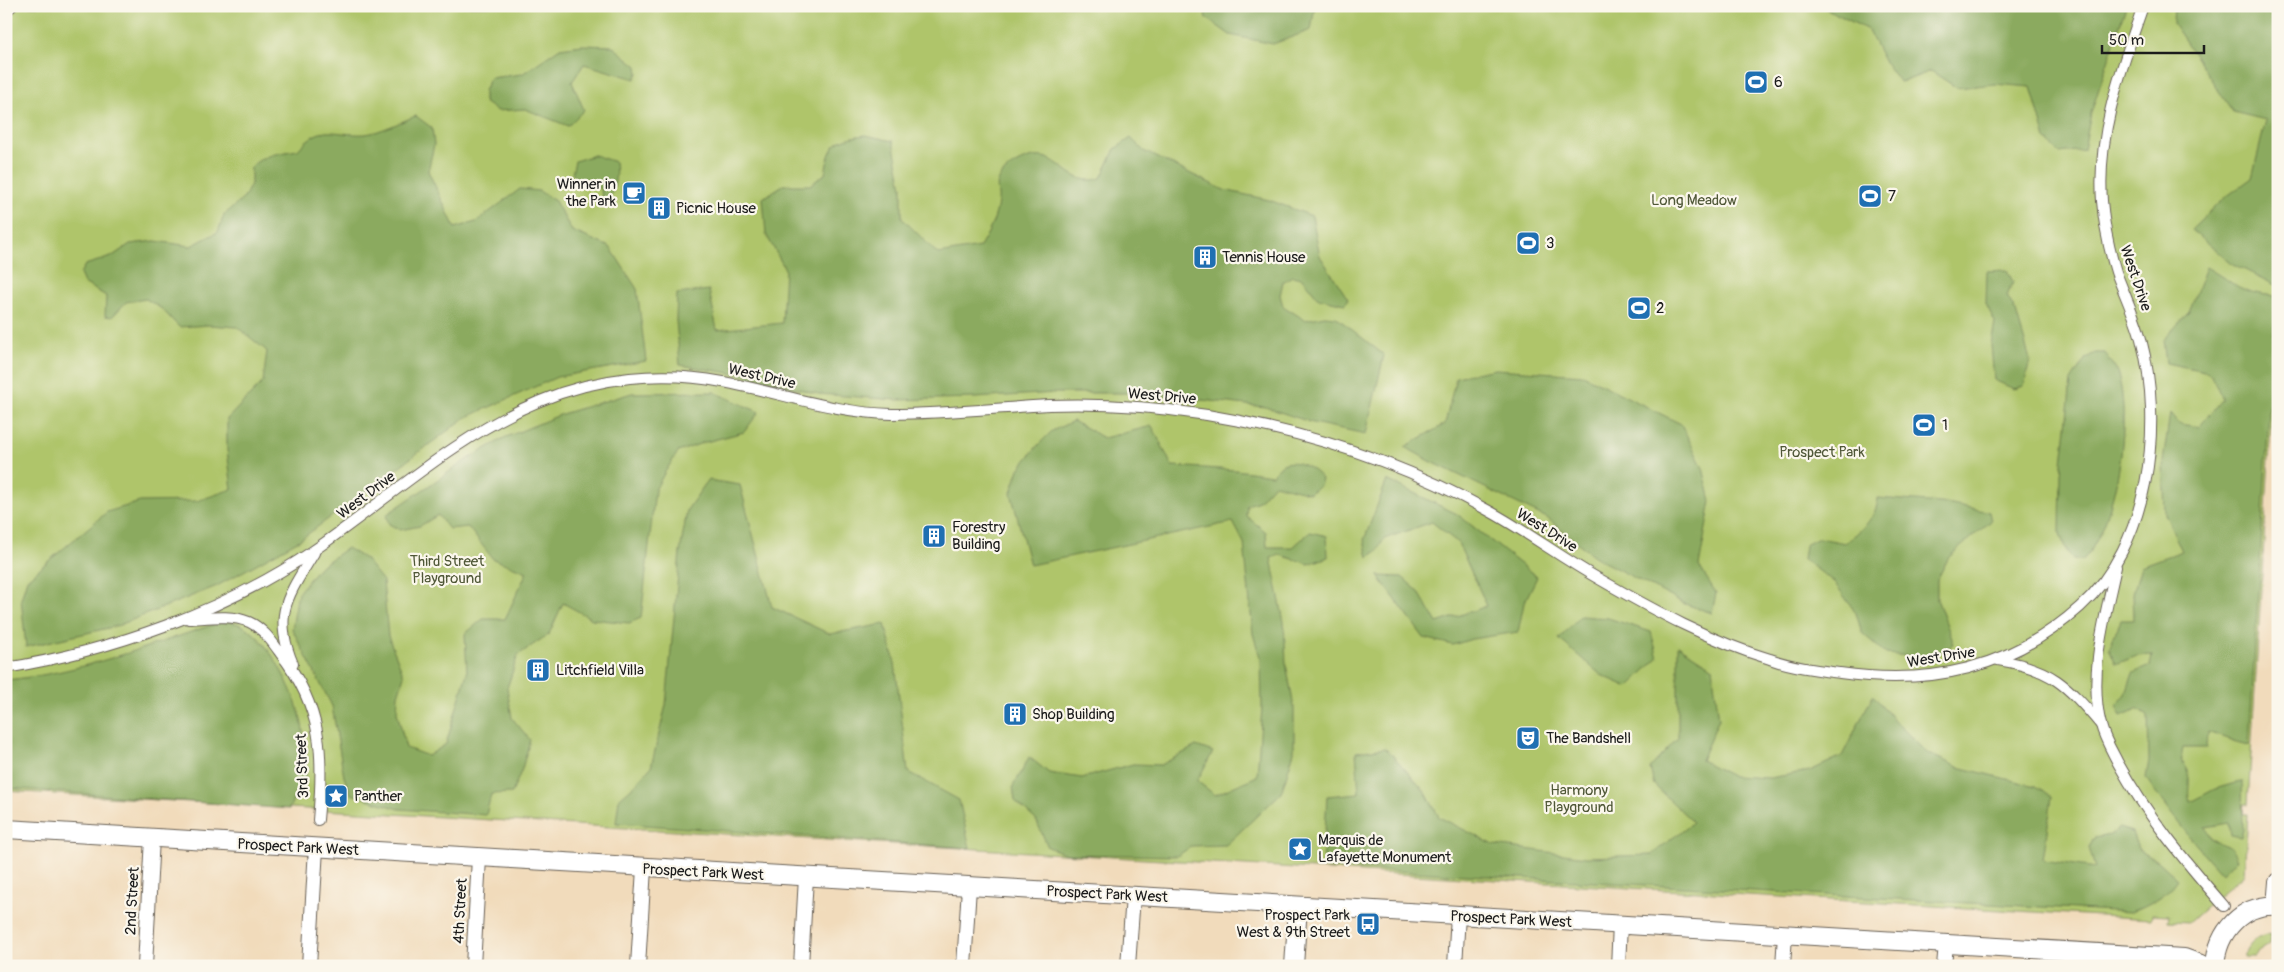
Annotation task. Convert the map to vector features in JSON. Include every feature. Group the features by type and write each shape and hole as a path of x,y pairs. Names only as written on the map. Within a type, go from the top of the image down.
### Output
{"street":[{"path":"6,11 12,6"},
{"name":"West Drive","path":"6,668 56,659 180,620 247,590 317,548 445,454 499,420 538,401 594,383 623,378 691,377 728,382 794,399 885,414 1074,405 1159,409 1244,422 1346,450 1436,486 1490,512 1594,577 1669,617 1736,648 1777,662 1853,675 1916,678 1974,668 1998,660 2039,638 2079,608 2099,587 2117,559 2133,526 2142,493 2152,430 2151,396 2141,340 2115,268 2108,241 2102,206 2101,174 2110,109 2143,6"},
{"name":"West Drive","path":"298,676 284,640 282,624 284,608 317,548"},
{"name":"West Drive","path":"2117,559 2098,652 2096,686 2101,725 2109,746 2147,812 2224,906"},
{"name":"3rd Street","path":"180,620 224,617 251,623 261,629 298,676 317,726 321,780 318,820"},
{"name":"West Drive","path":"1998,660 2024,664 2043,671 2061,683 2101,725"},
{"name":"Prospect Park West","path":"6,829 806,878 1946,944 2109,960 2184,958 2206,966"},
{"name":"2nd Street","path":"145,966 152,838"},
{"path":"309,966 316,848"},
{"name":"4th Street","path":"473,966 479,858"},
{"path":"638,966 644,868"},
{"path":"801,966 806,878"},
{"path":"2215,966 2218,944 2228,927 2245,913 2255,908 2277,906 2278,882"},
{"path":"964,966 969,887"},
{"path":"1128,966 1132,896"},
{"path":"1294,966 1298,906"},
{"path":"1455,966 1458,915"},
{"path":"1618,966 1620,925"},
{"path":"1783,966 1785,935"},
{"path":"1944,966 1946,944"}],"green space":[{"name":"Prospect Park","path":"6,6 2278,6 2278,310 2248,804 2244,804 2243,814 2248,814 2244,874 2190,922 2168,921 2169,915 2152,914 2151,919 6,791"},
{"path":"1207,6 1315,6 1311,30 1273,44 1230,35 1205,17"},
{"path":"1821,6 2126,6 2091,113 2084,150 2059,153 2046,139 2031,87 1995,84 1957,88 1931,71 1900,83 1884,61 1868,30"},
{"path":"2174,6 2278,6 2277,286 2231,263 2191,230 2223,199 2252,178 2266,120 2233,112 2173,23"},
{"path":"582,45 612,46 637,66 638,73 635,79 584,64 572,82 584,110 568,126 525,109 497,111 484,102 484,91 490,78 522,74 560,48"},
{"path":"416,116 432,128 434,145 428,171 455,228 476,222 520,189 539,191 555,201 572,231 610,247 637,289 646,361 557,377 465,418 301,539 217,586 117,626 26,647 21,599 27,579 107,512 140,502 197,501 232,489 227,450 227,419 263,382 267,351 237,327 209,325 179,327 162,309 146,299 126,302 112,317 105,316 106,296 84,283 80,274 85,265 111,257 130,244 155,241 191,246 218,232 224,215 244,198 251,184 251,167 261,159 298,150 306,141 321,133 371,133"},
{"path":"865,135 893,141 902,187 902,218 938,254 980,247 996,213 997,186 1000,177 1014,165 1030,158 1044,157 1082,179 1101,178 1115,149 1131,138 1144,151 1224,190 1269,200 1312,216 1320,256 1348,299 1345,304 1318,298 1302,278 1292,276 1283,282 1280,295 1283,306 1305,320 1324,316 1336,317 1384,355 1366,434 1313,423 1265,407 1139,393 1055,393 897,400 819,394 742,375 680,365 676,320 677,294 709,290 717,330 782,323 785,269 766,234 763,198 783,185 810,185 825,174 829,156 840,141"},
{"path":"594,155 615,162 615,183 607,204 602,200 601,188 586,186 572,174 575,161"},
{"path":"2206,267 2246,290 2276,296 2249,745 2208,732 2207,748 2183,748 2182,753 2189,778 2190,802 2215,789 2242,781 2243,829 2241,837 2231,835 2229,823 2205,827 2211,839 2231,848 2237,859 2222,874 2182,827 2146,778 2149,760 2148,716 2137,709 2121,716 2116,706 2126,694 2133,673 2150,666 2152,655 2137,656 2116,664 2109,648 2121,620 2134,620 2133,593 2141,566 2182,551 2165,514 2163,462 2170,413 2179,424 2199,427 2223,399 2209,372 2166,363 2163,340 2189,312"},
{"path":"2007,270 2013,282 2007,296 2016,312 2030,360 2024,386 2014,389 1994,380 1991,345 1995,322 1986,304 1987,271"},
{"path":"2095,353 2105,353 2116,369 2121,389 2123,413 2122,440 2119,468 2105,522 2095,544 2083,560 2073,560 2065,548 2060,533 2061,473 2071,381 2086,358"},
{"path":"1495,369 1583,375 1681,424 1703,468 1711,501 1699,566 1716,593 1712,613 1685,604 1598,559 1547,518 1405,447 1445,424 1456,377"},
{"path":"714,392 759,412 744,432 702,443 678,452 665,472 655,490 641,618 629,623 592,619 563,603 549,634 518,655 507,688 512,718 530,740 522,769 512,793 491,794 486,815 399,809 351,794 344,777 332,706 292,629 298,593 318,568 347,548 365,559 383,581 388,636 404,676 398,695 397,712 406,748 428,756 446,744 467,673 465,634 483,619 505,619 527,572 493,559 468,527 449,529 438,515 420,526 400,530 389,524 386,515 465,461 504,438 562,414 632,393"},
{"path":"1073,421 1104,438 1152,426 1172,466 1235,470 1272,475 1283,464 1294,462 1310,468 1322,479 1320,486 1309,493 1274,484 1259,501 1247,505 1246,516 1266,532 1267,547 1293,547 1310,532 1327,536 1328,557 1309,564 1280,555 1271,558 1284,622 1286,664 1294,707 1294,752 1281,793 1226,845 1192,846 1177,856 1067,854 1048,847 1036,820 1015,801 1013,786 1029,757 1049,773 1082,778 1133,764 1161,765 1196,746 1213,752 1197,781 1215,795 1257,776 1262,707 1261,660 1253,634 1244,543 1233,522 1030,565 1011,493 1019,469 1038,445 1052,431"},
{"path":"708,480 740,485 772,607 830,634 885,624 895,663 908,772 959,800 970,848 616,823 619,799 651,767 666,705 680,552 687,510"},
{"path":"1387,480 1457,514 1537,577 1524,603 1518,632 1472,639 1453,645 1424,638 1378,576 1402,577 1418,591 1437,623 1487,606 1458,543 1432,522 1384,539 1377,551 1368,557 1364,540"},
{"path":"1878,498 1952,504 1989,512 1991,521 1949,557 1937,580 1937,599 1954,644 1932,658 1886,654 1862,633 1856,613 1834,582 1803,559 1805,545 1819,538 1845,543 1862,529 1871,518 1875,512"},
{"path":"1580,616 1608,618 1651,632 1658,658 1628,687 1601,675 1559,639"},
{"path":"221,622 240,625 253,632 262,642 285,678 300,715 304,742 305,787 296,793 289,809 6,788 6,680 88,665"},
{"path":"1678,645 1712,667 1719,719 1701,760 1732,776 1770,778 1810,771 1842,756 1873,695 1894,720 1927,753 1958,767 2035,786 2052,796 2043,860 2095,868 2089,848 2094,838 2110,835 2119,828 2132,832 2138,849 2158,861 2178,879 2163,895 2131,912 1323,867 1327,796 1359,793 1356,752 1386,748 1426,793 1439,817 1494,845 1586,857 1651,855 1693,822 1654,785 1650,768 1678,738"},
{"path":"2270,934 2269,945 2258,952 2255,957 2244,957 2254,941"}],"place":[{"name":"6","path":"1756,82"},
{"name":"Winner in the Park","path":"634,193"},
{"name":"7","path":"1870,196"},
{"name":"Picnic House","path":"659,208"},
{"name":"3","path":"1528,243"},
{"name":"Tennis House","path":"1205,257"},
{"name":"2","path":"1639,308"},
{"name":"1","path":"1924,425"},
{"name":"Forestry Building","path":"934,536"},
{"name":"Litchfield Villa","path":"538,670"},
{"name":"Shop Building","path":"1015,714"},
{"name":"The Bandshell","path":"1528,738"},
{"name":"Panther","path":"336,796"},
{"name":"Marquis de Lafayette Monument","path":"1300,849"},
{"name":"Prospect Park West & 9th Street","path":"1368,924"}],"park label":[{"name":"Long Meadow","path":"1694,200"},
{"name":"Third Street Playground","path":"447,570"},
{"name":"Harmony Playground","path":"1579,798"}]}
